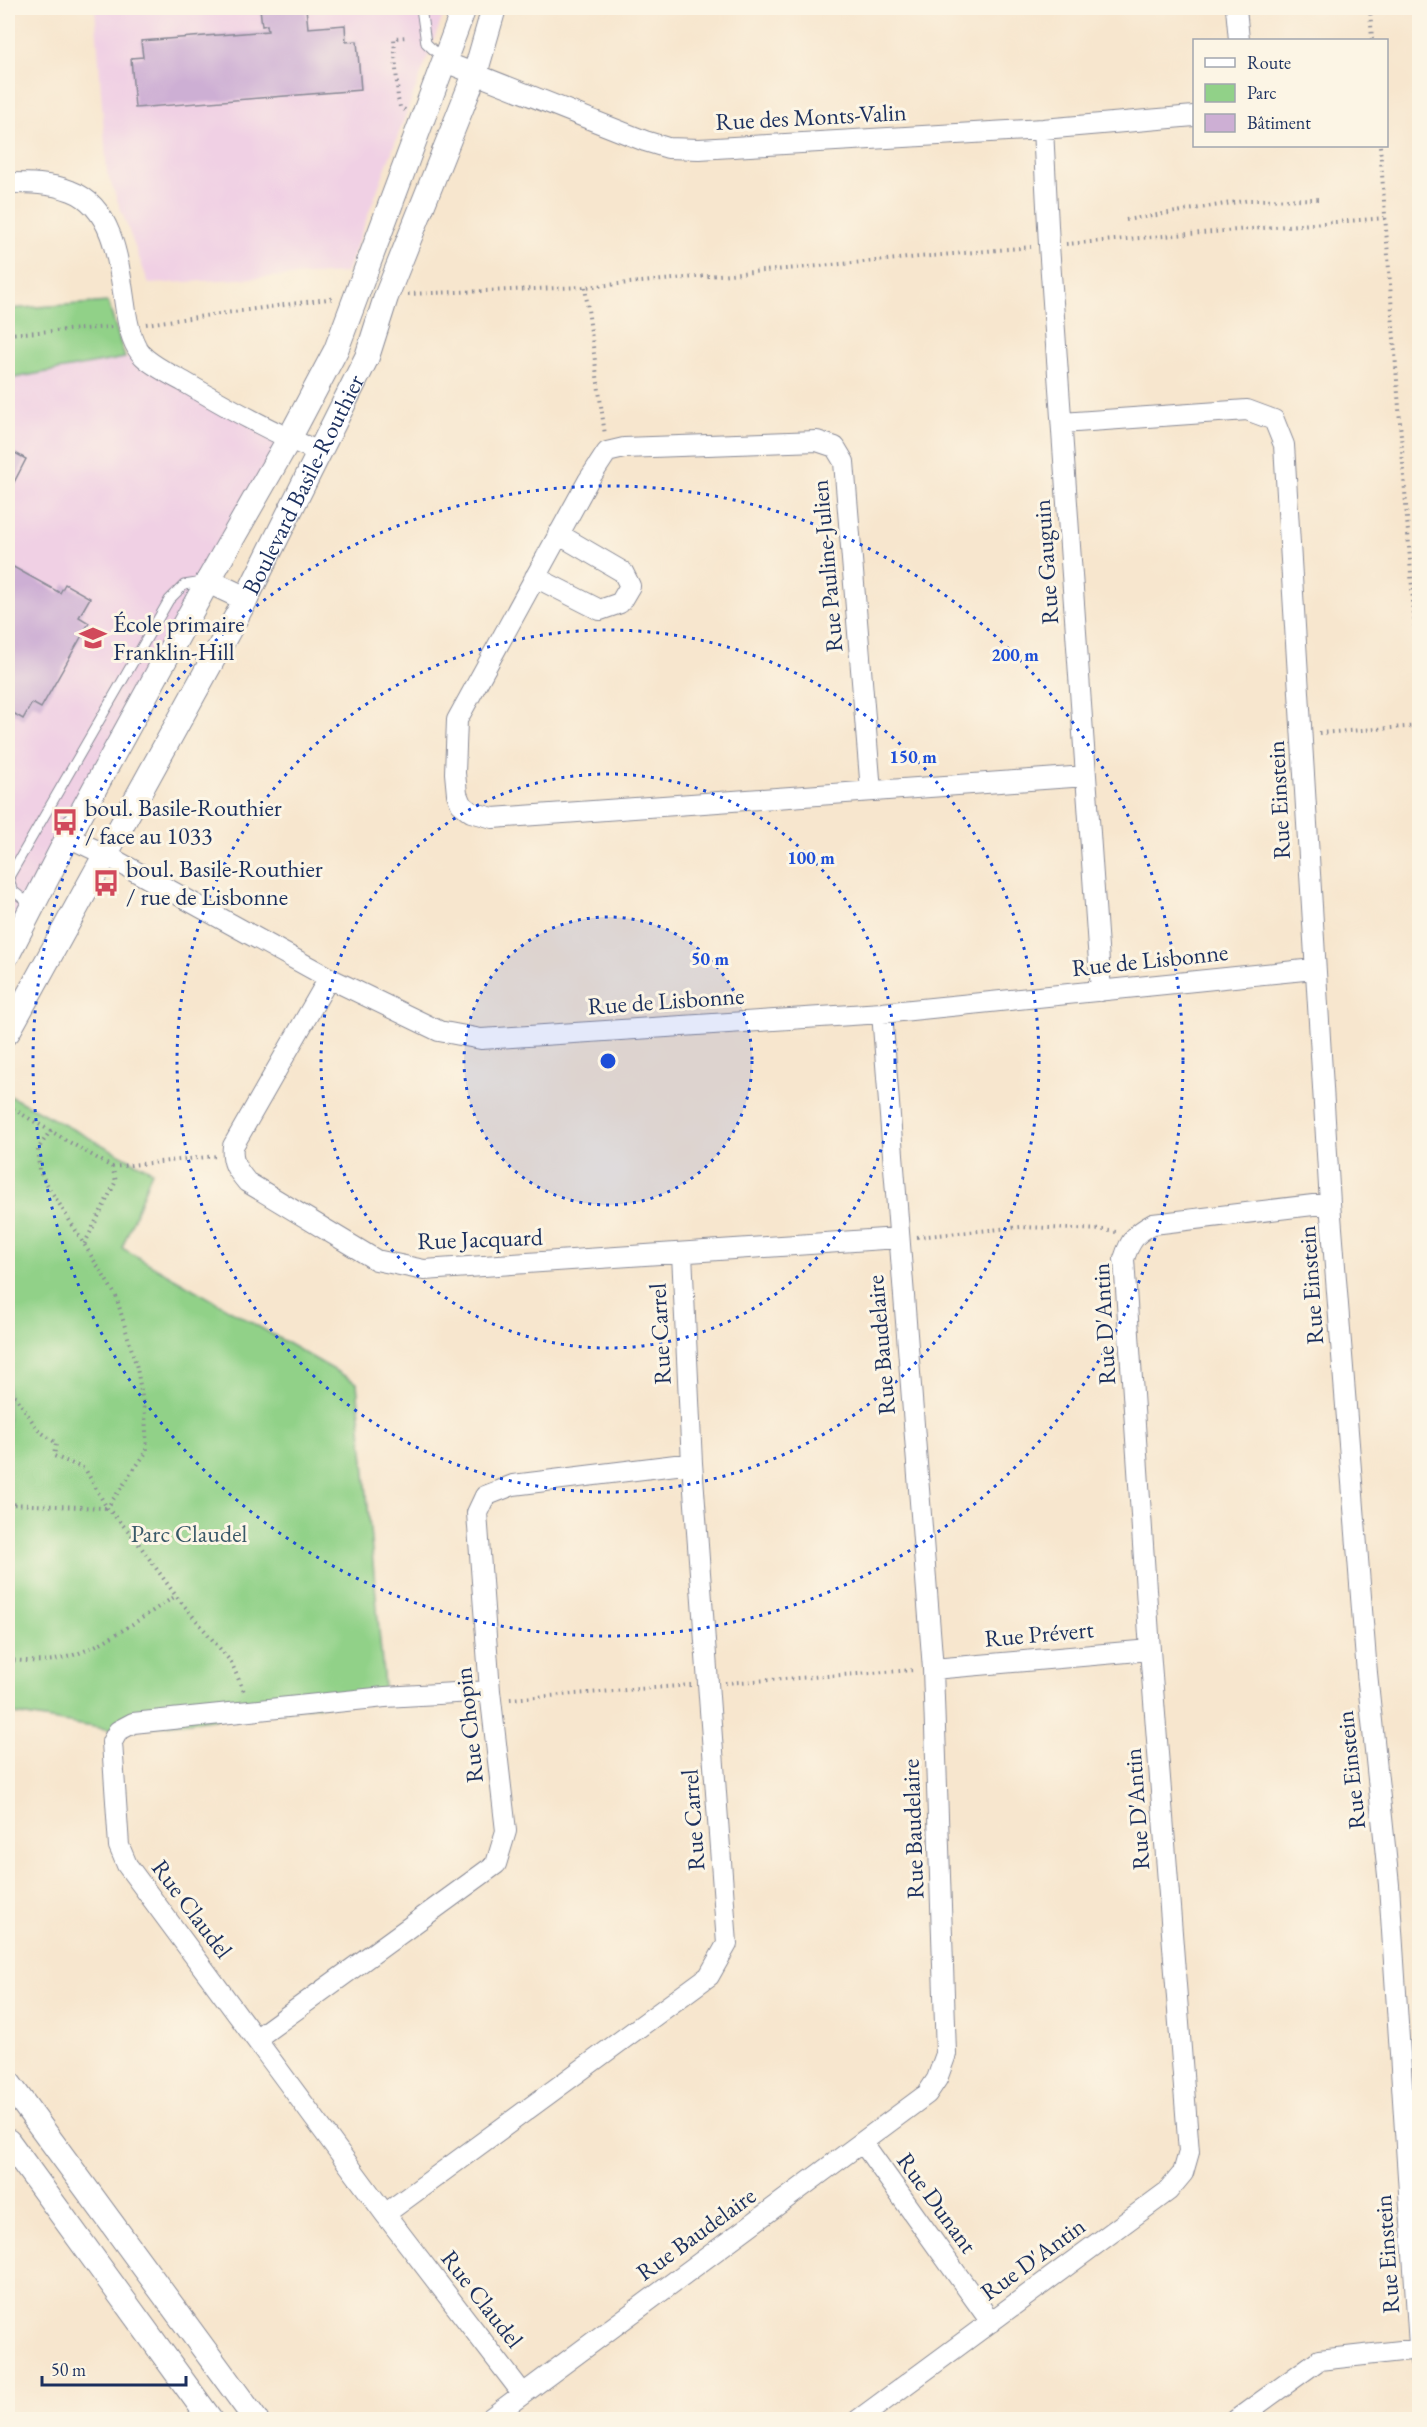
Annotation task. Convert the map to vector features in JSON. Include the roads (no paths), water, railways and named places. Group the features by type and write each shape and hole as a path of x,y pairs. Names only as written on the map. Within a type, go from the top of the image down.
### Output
{"street":[{"name":"Boulevard Basile-Routhier","path":"8,954 68,837 336,350 464,8"},
{"name":"Boulevard Basile-Routhier","path":"8,1032 246,599 367,357 386,297 475,74 494,8"},
{"path":"1236,8 1239,39"},
{"name":"Rue des Monts-Valin","path":"445,62 668,148 699,149 1044,129 1193,116"},
{"name":"Rue Gauguin","path":"1044,129 1049,245 1101,991"},
{"path":"8,183 47,185 72,191 94,206 109,229 128,326 142,355 202,393 289,439 320,452"},
{"name":"Rue Einstein","path":"1062,423 1247,410 1274,420 1284,445 1330,1203 1367,1673 1389,1884 1419,2355"},
{"name":"Rue Pauline-Julien","path":"558,534 588,481 608,452 624,448 817,441 834,447 844,462 871,791"},
{"path":"535,577 600,610 620,603 630,586 623,572 558,534 457,720 455,773 457,794 461,804 471,812 493,818 1086,776"},
{"path":"208,581 246,599"},
{"name":"Rue de Lisbonne","path":"68,837 104,854 329,978 439,1031 481,1039 882,1013 1314,969"},
{"name":"Rue Jacquard","path":"329,978 234,1146 232,1155 236,1169 247,1182 376,1260 424,1270 898,1238"},
{"name":"Rue Baudelaire","path":"488,2420 863,2144 927,2094 937,2079 946,2054 933,1669 882,1013"},
{"name":"Rue D'Antin","path":"858,2420 1168,2192 1183,2173 1189,2152 1150,1650 1124,1259 1129,1243 1153,1224 1330,1203"},
{"name":"Rue Carrel","path":"385,2214 709,1976 727,1944 692,1463 682,1254"},
{"name":"Rue Chopin","path":"257,2038 496,1864 506,1831 490,1691 477,1513 485,1496 513,1485 692,1463"},
{"name":"Rue Prévert","path":"933,1669 1150,1650"},
{"name":"Rue Claudel","path":"490,1691 385,1697 133,1723 118,1731 112,1742 119,1846 127,1865 385,2214 523,2394"},
{"path":"8,2082 255,2420"},
{"path":"8,2140 211,2420"},
{"name":"Rue Dunant","path":"863,2144 991,2322"},
{"path":"1236,2420 1319,2360 1419,2355"}],"lane":[{"path":"421,8 426,43 445,62"},
{"path":"32,906 12,890 9,877 169,600 184,585 208,581"}],"place":[{"name":"École primaire Franklin-Hill","path":"93,638"},
{"name":"boul. Basile-Routhier / face au 1033","path":"65,822"},
{"name":"boul. Basile-Routhier / rue de Lisbonne","path":"106,883"}],"park label":[{"name":"Parc Claudel","path":"189,1534"}]}
